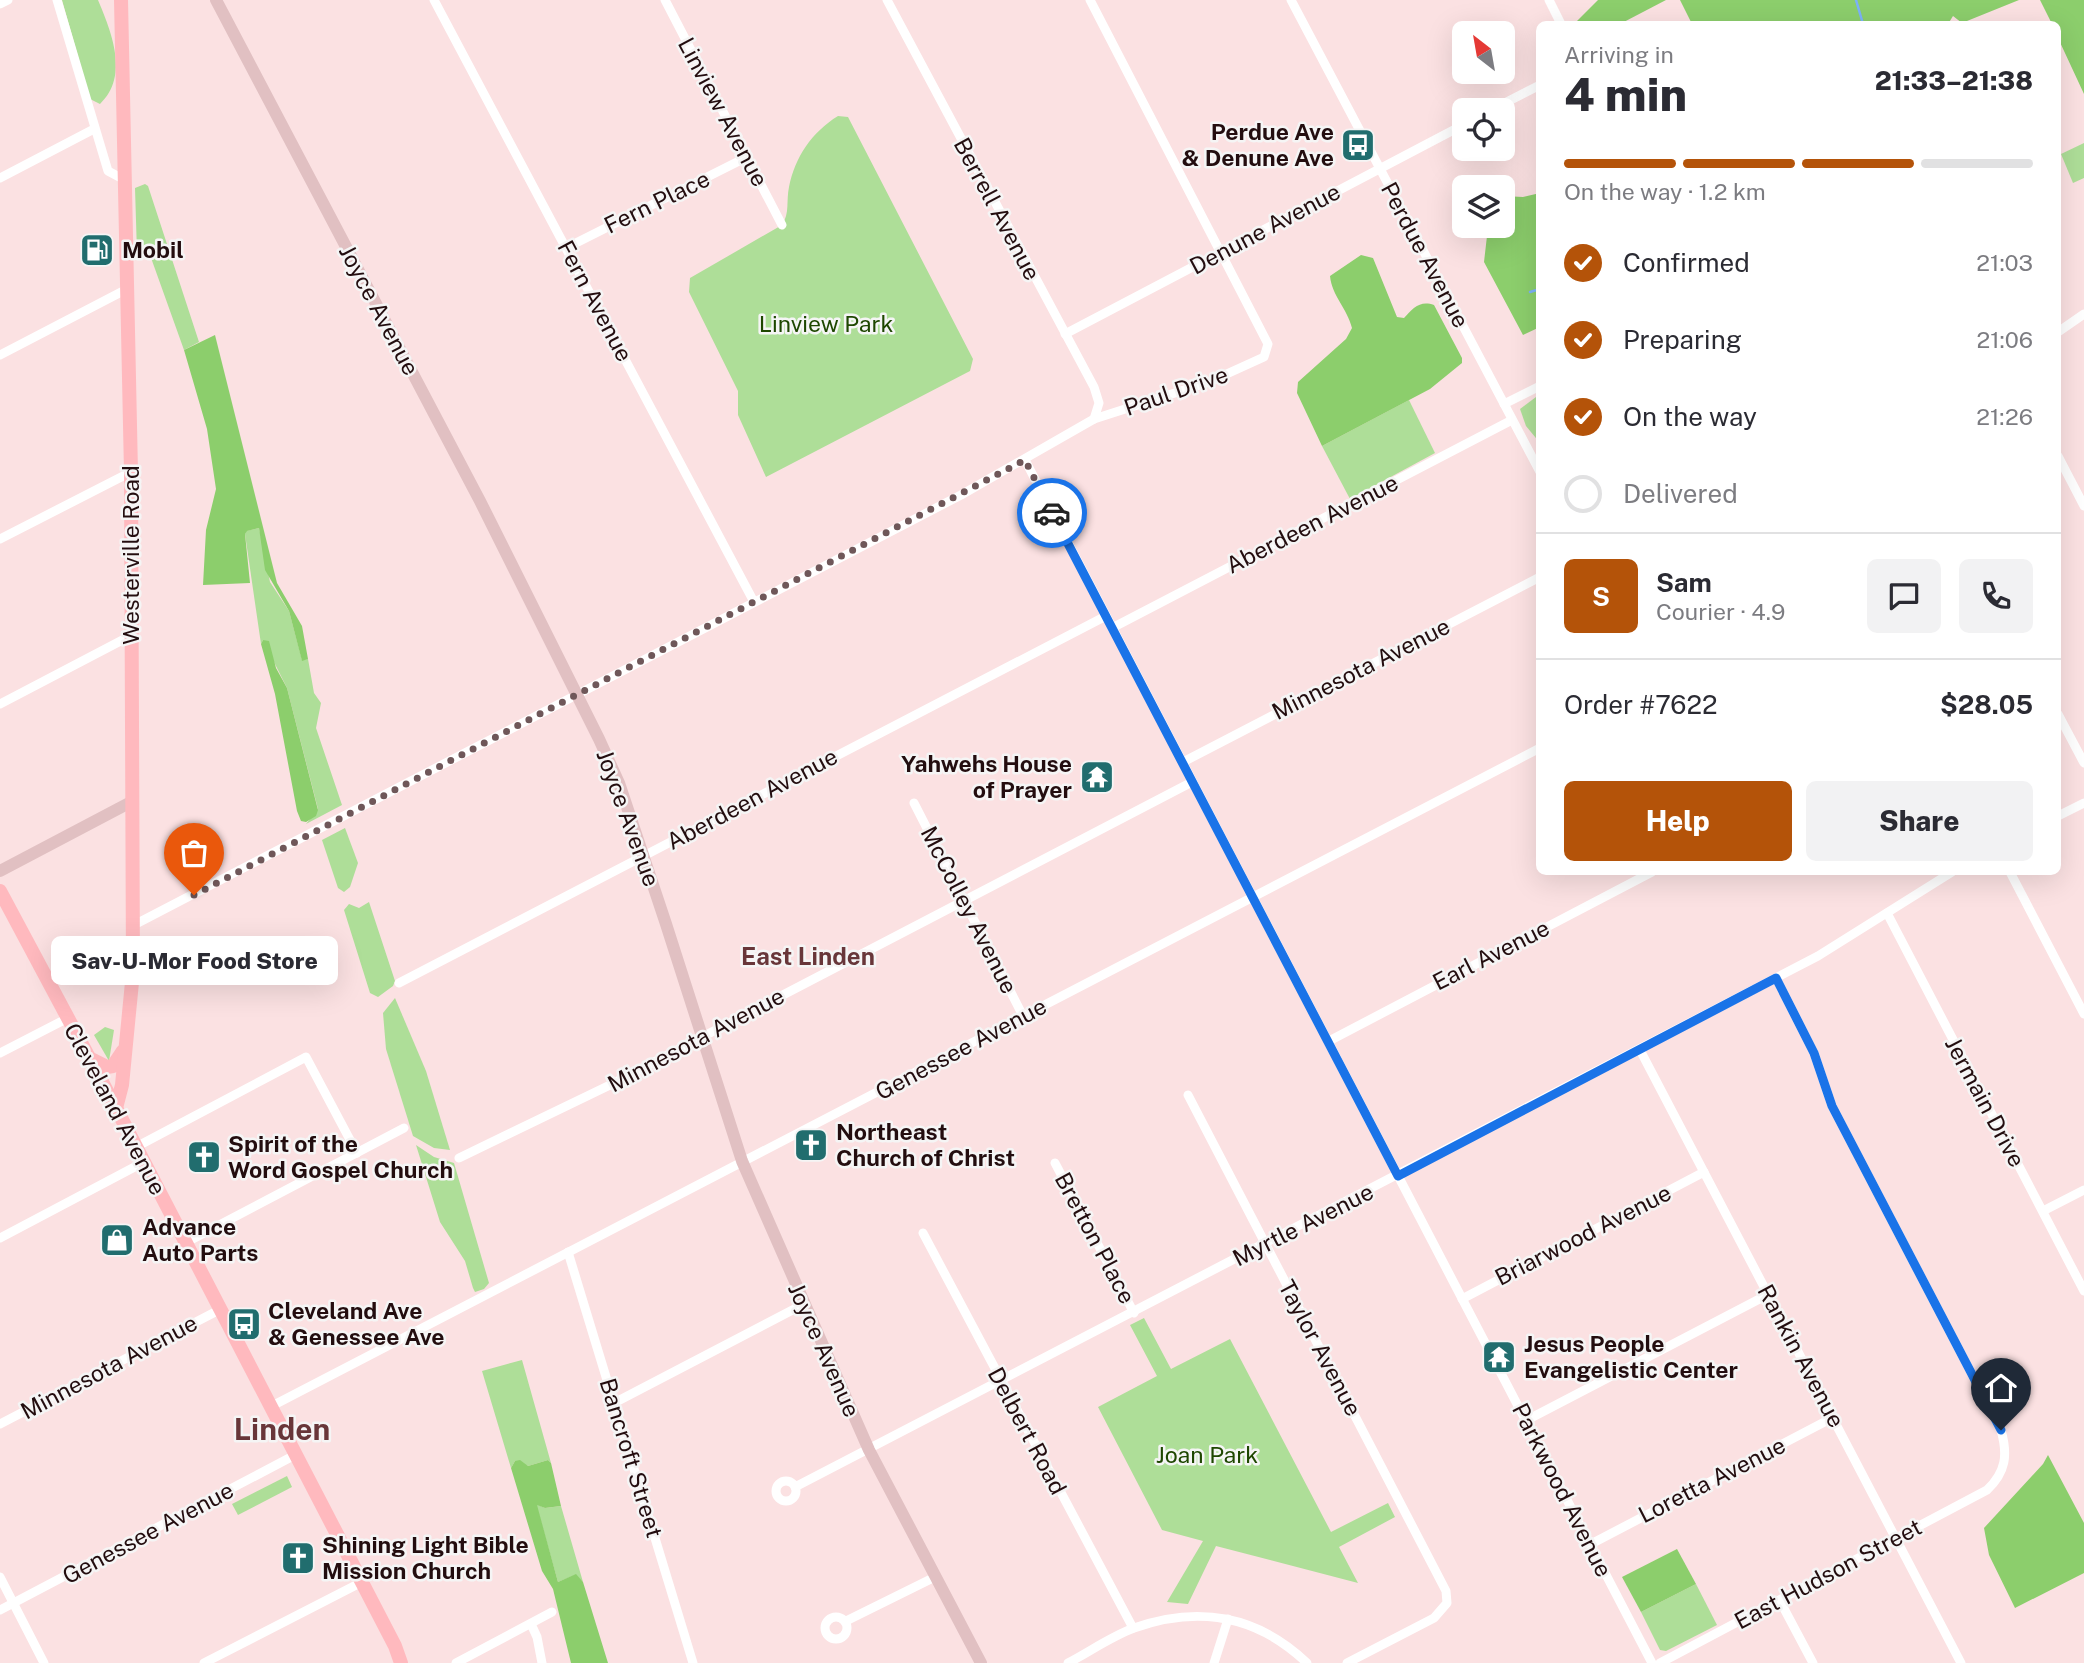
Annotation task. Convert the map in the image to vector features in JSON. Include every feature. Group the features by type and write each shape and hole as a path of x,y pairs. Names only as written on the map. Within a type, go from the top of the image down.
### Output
{"main road":[{"name":"Westerville Road","path":"116,1108 122,1085 133,972 131,472 121,0"},
{"name":"Cleveland Avenue","path":"0,891 116,1108 395,1646 401,1663"},
{"path":"89,1058 107,1067 113,1066 127,1044"}],"street":[{"path":"0,4 8,0"},
{"path":"57,0 108,171 123,179"},
{"name":"Joyce Avenue","path":"216,0 480,501 619,783 742,1161 869,1450 981,1663"},
{"name":"Fern Avenue","path":"434,0 754,602"},
{"name":"Linview Avenue","path":"665,0 782,225"},
{"name":"Berrell Avenue","path":"887,0 1094,387 1098,403 1094,419"},
{"path":"1090,0 1220,252"},
{"name":"Perdue Avenue","path":"1291,0 1536,464"},
{"path":"1549,0 1560,21"},
{"path":"1515,98 1536,87"},
{"path":"0,178 94,129"},
{"name":"Denune Avenue","path":"1065,334 1452,131"},
{"name":"Fern Place","path":"566,248 747,157"},
{"name":"Paul Drive","path":"1094,419 1209,382 1257,362 1267,353 1268,344 1220,252"},
{"path":"0,355 127,289"},
{"path":"2061,330 2084,314"},
{"path":"1504,404 1536,388"},
{"path":"132,926 1025,460 1094,419"},
{"name":"Aberdeen Avenue","path":"1112,628 1513,420"},
{"name":"Parkwood Avenue","path":"1025,460 1652,1663"},
{"path":"2061,462 2084,506"},
{"path":"0,539 131,472"},
{"name":"Minnesota Avenue","path":"1183,762 1536,579"},
{"name":"Aberdeen Avenue","path":"399,983 1106,616"},
{"path":"0,704 132,635"},
{"path":"2061,720 2084,763"},
{"name":"Genessee Avenue","path":"270,1407 1536,750"},
{"name":"Minnesota Avenue","path":"459,1158 611,1085 1192,782"},
{"path":"0,870 131,802"},
{"name":"McColley Avenue","path":"914,803 1023,1016"},
{"path":"2061,814 2084,803"},
{"name":"Earl Avenue","path":"1329,1041 1646,875"},
{"name":"Myrtle Avenue","path":"795,1487 1776,978 1946,875"},
{"path":"2012,875 2084,1014"},
{"name":"Jermain Drive","path":"1887,913 2084,1291"},
{"name":"East Hudson Street","path":"1660,1663 1780,1601 1994,1483 2003,1471 2006,1456 2001,1430 1832,1106 1814,1053 1776,978"},
{"path":"0,1053 68,1017"},
{"name":"Rankin Avenue","path":"1640,1050 1961,1663"},
{"path":"136,1147 306,1057 357,1153"},
{"name":"Taylor Avenue","path":"1188,1095 1442,1579 1447,1603 1434,1618 1347,1663"},
{"path":"185,1243 404,1128"},
{"path":"0,1238 144,1162"},
{"name":"Bretton Place","path":"1055,1163 1134,1313"},
{"name":"Briarwood Avenue","path":"1462,1298 1704,1172"},
{"path":"2042,1211 2084,1190"},
{"name":"Delbert Road","path":"923,1233 1133,1628"},
{"name":"Bancroft Street","path":"568,1252 693,1663"},
{"path":"1527,1420 1769,1294"},
{"path":"614,1403 803,1304"},
{"name":"Minnesota Avenue","path":"0,1424 219,1310"},
{"name":"Loretta Avenue","path":"1591,1544 1833,1417"},
{"name":"Genessee Avenue","path":"0,1610 295,1455"},
{"path":"0,1577 44,1663"},
{"path":"846,1621 935,1577"},
{"path":"204,1663 362,1582"},
{"path":"1780,1601 1813,1663"},
{"path":"456,1663 552,1612"},
{"path":"1068,1663 1133,1628 1181,1615 1228,1619 1286,1642 1307,1663"},
{"path":"1214,1663 1228,1619"},
{"path":"531,1624 537,1637 541,1663"}],"green space":[{"path":"62,0 98,0 108,25 116,67 109,93 100,104 90,99"},
{"path":"1598,0 1666,0 1626,21 1577,21"},
{"path":"1680,0 2019,0 1967,21 1959,21 1953,16 1950,21 1690,21"},
{"path":"2040,0 2084,0 2084,94 2061,44 2061,21 2050,21"},
{"name":"Linview Park","path":"838,116 848,117 973,359 970,371 766,477 738,415 738,391 689,292 690,278 782,225 786,216 792,176 800,156 820,130"},
{"path":"2084,143 2084,178 2073,183 2061,154"},
{"path":"145,184 148,186 199,342 184,350 150,255 137,253 135,188"},
{"path":"1536,194 1536,329 1523,335 1484,262 1487,238 1515,238 1515,197"},
{"path":"1361,255 1373,258 1397,317 1404,318 1421,304 1434,305 1462,358 1462,363 1430,389 1322,446 1297,393 1298,382 1346,339 1352,328 1330,276"},
{"path":"215,335 277,583 302,626 308,659 302,661 289,611 265,570 259,528 245,534 250,583 203,585 206,530 216,489 207,429 184,350"},
{"path":"1536,397 1536,438 1526,426 1520,409"},
{"path":"1409,400 1435,453 1350,499 1322,446"},
{"path":"259,528 270,582 289,611 302,660 308,659 314,693 321,703 316,728 342,805 306,824 318,809 287,688 263,640 261,644 245,534 246,531"},
{"path":"263,640 269,641 276,668 287,688 318,810 316,816 306,822 301,821 297,811 275,694 261,644"},
{"path":"345,828 358,863 350,887 344,892 338,888 322,840"},
{"path":"369,902 395,981 393,986 378,997 370,993 344,910 349,904 359,908"},
{"path":"395,998 426,1071 450,1150 434,1148 413,1136 386,1049 383,1013"},
{"path":"105,1027 114,1030 109,1061 94,1035"},
{"path":"416,1145 434,1157 454,1163 489,1283 484,1289 475,1292 465,1261 440,1222"},
{"name":"Joan Park","path":"1144,1318 1171,1369 1230,1339 1331,1532 1388,1503 1395,1517 1339,1547 1358,1583 1216,1546 1188,1604 1167,1602 1203,1541 1162,1530 1098,1407 1157,1376 1130,1325"},
{"path":"522,1360 551,1463 548,1460 528,1466 515,1461 511,1468 482,1371"},
{"path":"2048,1455 2084,1523 2084,1573 2015,1608 1989,1555 1984,1528 2043,1464"},
{"path":"520,1460 528,1466 548,1460 551,1463 561,1506 545,1508 537,1505 558,1582 576,1574 583,1582 608,1663 571,1663 553,1589 542,1571 511,1468 515,1461"},
{"path":"287,1476 292,1487 238,1515 232,1504"},
{"path":"536,1504 545,1508 561,1506 583,1582 575,1575 558,1582"},
{"path":"1677,1549 1696,1584 1641,1612 1622,1577"},
{"path":"1696,1584 1717,1625 1666,1651 1660,1650 1641,1612"}],"waterway":[{"path":"1856,0 1862,21"},
{"path":"1530,292 1536,290"}],"way so far":[{"path":"194,895 1025,460 1052,513"}],"place":[{"name":"Perdue Ave & Denune Ave","path":"1358,145"},
{"name":"Mobil","path":"97,250"},
{"name":"Yahwehs House of Prayer","path":"1097,777"},
{"name":"Sav-U-Mor Food Store","path":"194,895"},
{"name":"Northeast Church of Christ","path":"811,1145"},
{"name":"Spirit of the Word Gospel Church","path":"204,1157"},
{"name":"Advance Auto Parts","path":"117,1240"},
{"name":"Cleveland Ave & Genessee Ave","path":"244,1324"},
{"name":"Jesus People Evangelistic Center","path":"1499,1357"},
{"name":"Shining Light Bible Mission Church","path":"298,1558"}],"district":[{"name":"East Linden","path":"808,957"},
{"name":"Linden","path":"282,1430"}],"route":[{"path":"1052,513 1398,1176 1776,978 1814,1053 1832,1106 1859,1161 2001,1430"}]}
